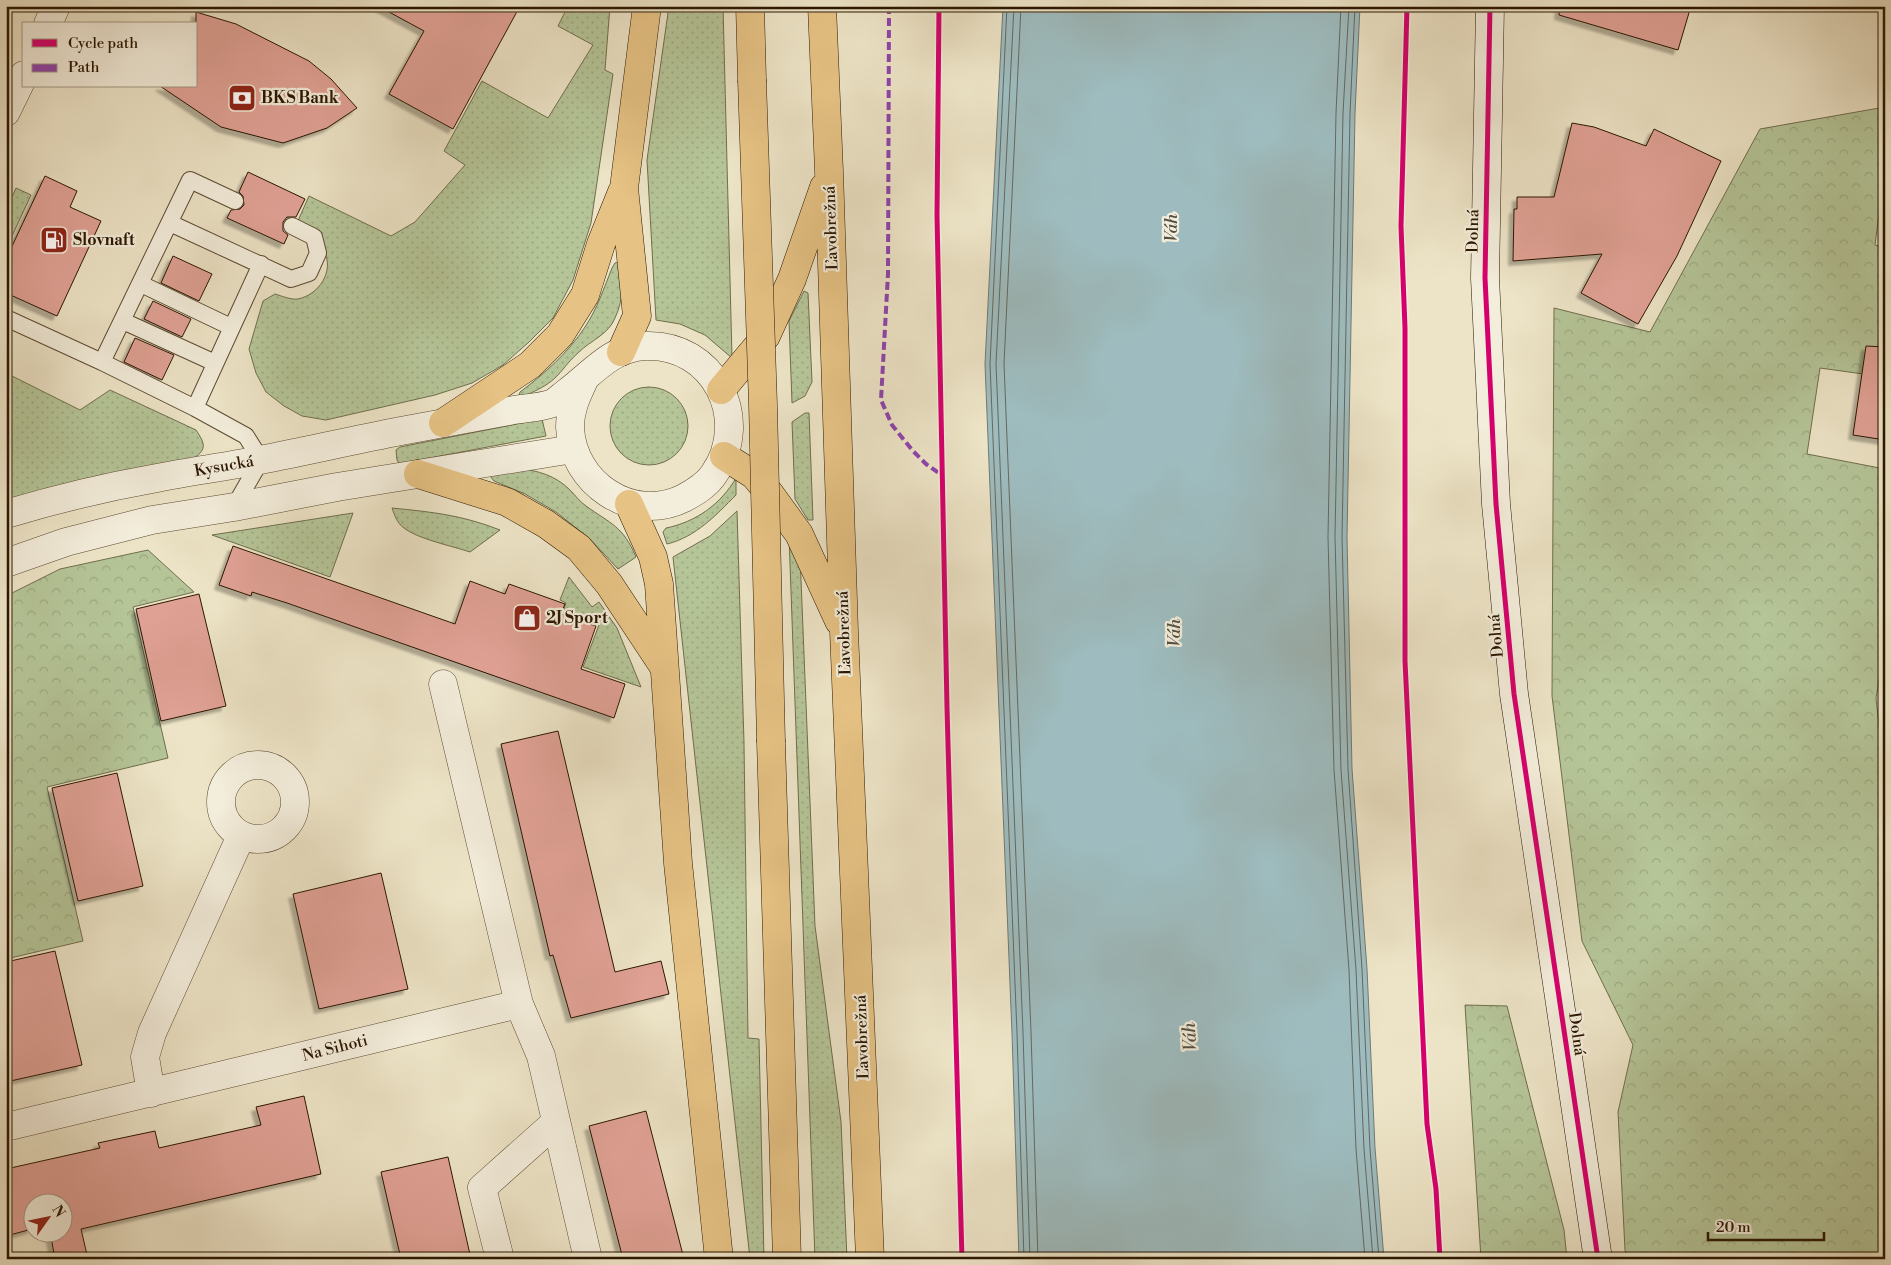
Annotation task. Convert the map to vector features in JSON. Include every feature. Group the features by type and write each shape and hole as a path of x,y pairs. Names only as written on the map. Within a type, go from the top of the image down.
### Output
{"main road":[{"path":"621,352 636,316 624,188 647,6"},
{"path":"750,6 770,742 787,1259"},
{"name":"Ľavobrežná","path":"822,6 844,631 870,1259"},
{"path":"721,390 766,336 792,279 829,171"},
{"path":"443,423 530,365 560,335 585,295 624,188"},
{"path":"724,456 754,475 799,534 844,631"},
{"path":"418,474 507,502 546,524 579,548 609,584 665,668"},
{"path":"629,504 653,557 659,584 678,863 719,1259"}],"street":[{"path":"49,22 56,6"},
{"name":"Dolná","path":"1490,6 1485,278 1496,504 1514,694 1598,1259"},
{"path":"644,346 667,348 689,356 708,370 721,390 729,411 730,434 724,456 713,476 696,492 676,502 653,506 629,504 611,496 595,484 582,468 573,449 570,425 574,401 584,380 600,363 621,352 644,346"},
{"name":"Kysucká","path":"6,514 62,498 119,485 261,460 553,403 584,380"},
{"path":"6,563 66,542 152,520 573,449"},
{"path":"443,684 518,1004 541,1056 588,1259"},
{"path":"151,1093 145,1057 152,1033 241,836"},
{"name":"Na Sihoti","path":"6,1127 518,1004"},
{"path":"500,1259 482,1188 556,1122"}],"lane":[{"path":"102,362 190,180 235,200"},
{"path":"170,223 291,279 309,273 318,253 314,237 292,226"},
{"path":"195,408 261,264"},
{"path":"141,284 231,327"},
{"path":"6,318 102,362 195,408 246,436 261,460 234,507"},
{"path":"123,321 215,363"}],"green space":[{"path":"568,6 610,6 605,70 613,74 591,223 573,280 553,318 503,365 472,383 435,395 326,420 302,416 284,406 266,392 256,373 249,349 263,301 275,294 292,299 305,297 318,288 326,274 327,259 324,251 297,223 309,196 391,236 415,222 465,165 444,151 482,81 548,118 593,45 558,26"},
{"path":"669,6 723,6 732,358 705,335 680,324 656,320 647,160"},
{"path":"1885,107 1885,168 1875,245 1885,248 1885,377 1820,368 1807,454 1885,469 1885,644 1876,698 1885,781 1885,1259 1627,1259 1618,1112 1633,1045 1582,941 1552,696 1554,308 1650,332 1760,129"},
{"path":"16,188 31,195 6,249 6,211"},
{"path":"619,262 622,283 621,297 618,311 612,324 604,333 583,348 545,386 531,393 519,396 520,392 555,362 578,337 593,313 612,268 615,263"},
{"path":"804,291 808,293 812,382 805,396 792,403 789,321"},
{"path":"6,373 80,410 110,390 196,430 203,442 203,448 194,458 96,476 6,500"},
{"path":"641,387 657,387 671,393 682,404 688,418 688,434 682,448 671,459 657,465 641,465 627,459 616,448 610,434 610,418 616,404 627,393"},
{"path":"805,413 809,413 813,520 808,520 795,499 792,422"},
{"path":"542,419 546,436 403,463 399,463 397,460 396,450 400,447"},
{"path":"518,468 546,474 564,485 584,504 621,532 636,557 618,569 590,539 556,512 525,494 494,481 490,476"},
{"path":"736,478 736,495 721,510 696,531 667,544 663,532 666,528 687,521 707,511 723,496"},
{"path":"392,508 460,518 500,530 470,552 426,539 410,532 396,519"},
{"path":"788,508 800,555 815,926 841,1122 847,1259 815,1259"},
{"path":"737,511 744,743 748,1038 759,1039 764,1259 750,1259 673,557 710,536"},
{"path":"353,513 330,577 212,535"},
{"path":"148,550 194,592 133,607 168,758 47,787 83,941 6,959 6,596 60,569"},
{"path":"569,577 592,607 599,602 617,628 641,687 583,667 599,625 563,612 566,603 560,600"},
{"path":"1465,1005 1507,1006 1564,1230 1567,1259 1481,1259"}],"water":[{"name":"Váh","path":"1003,6 1360,6 1355,113 1347,537 1352,769 1367,969 1375,1148 1384,1259 1019,1259 1012,1033 985,364"}],"building":[{"path":"378,6 520,6 453,129 389,94 424,31"},
{"path":"1560,6 1691,6 1678,50 1559,15"},
{"path":"196,12 236,24 309,61 331,79 357,108 327,128 283,143 221,127 163,88 198,88 198,22 196,22"},
{"path":"1572,123 1594,127 1646,146 1654,129 1721,161 1677,256 1638,324 1581,293 1602,254 1513,261 1514,209 1517,209 1517,197 1554,197"},
{"path":"248,172 305,199 296,217 287,217 283,222 283,231 288,235 284,244 227,218 231,210 240,209 244,205 243,196 239,192"},
{"name":"Slovnaft","path":"45,176 77,191 70,207 101,221 57,316 6,293 6,259"},
{"path":"173,256 212,274 199,301 161,283"},
{"path":"153,301 191,319 182,337 144,319"},
{"path":"135,338 174,355 162,380 124,362"},
{"path":"1866,346 1885,347 1885,440 1853,435"},
{"path":"233,546 455,624 470,581 505,594 509,584 565,604 561,614 596,626 581,669 625,684 614,718 287,603 252,592 251,596 219,585"},
{"path":"199,594 226,706 161,721 136,609"},
{"path":"558,731 615,972 661,961 669,994 571,1018 553,955 550,956 501,744"},
{"path":"117,773 143,886 78,901 52,788"},
{"path":"381,873 408,989 319,1009 293,894"},
{"path":"55,951 82,1065 6,1082 6,962"},
{"path":"304,1096 321,1174 81,1229 88,1259 55,1259 52,1242 72,1242 72,1192 22,1192 22,1232 6,1236 6,1169 100,1148 98,1143 155,1131 159,1148 261,1125 256,1107"},
{"path":"646,1111 684,1259 623,1259 589,1126"},
{"path":"448,1157 471,1259 401,1259 381,1172"}],"marked path":[{"path":"889,6 888,274 881,400 892,425 913,451 926,464 943,476"}],"cycle path":[{"path":"939,6 937,215 947,707 962,1259"},
{"path":"1407,6 1401,226 1405,328 1405,661 1427,1124 1436,1189 1440,1259"},
{"path":"1490,6 1485,278 1496,504 1514,694 1598,1259"}],"place":[{"name":"BKS Bank","path":"242,98"},
{"name":"Slovnaft","path":"54,240"},
{"name":"2J Sport","path":"527,618"}]}
